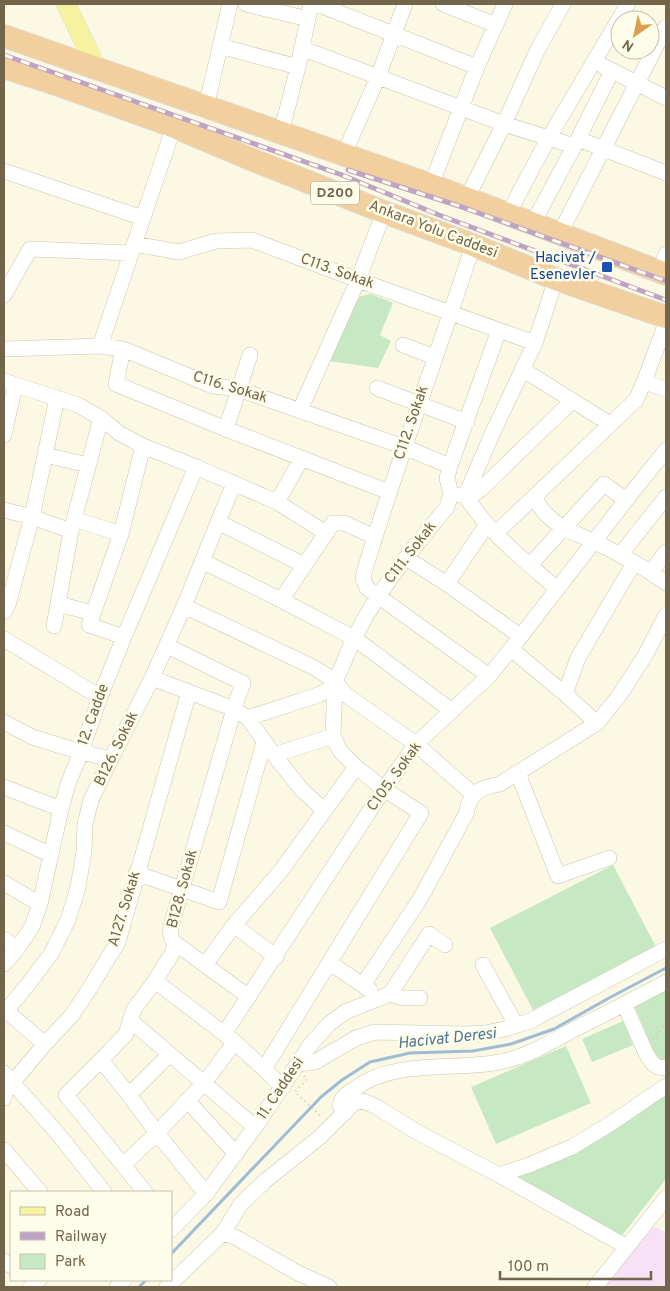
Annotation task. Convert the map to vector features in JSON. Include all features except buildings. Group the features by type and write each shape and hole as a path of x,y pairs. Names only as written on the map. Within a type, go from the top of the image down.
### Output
{"highway":[{"path":"4,29 71,59"},
{"name":"D200","path":"4,36 344,154 560,234 664,266"},
{"name":"Ankara Yolu Caddesi","path":"4,67 170,125 384,212 556,278 666,317"},
{"path":"4,82 253,160"}],"main road":[{"path":"66,4 97,69"}],"street":[{"path":"246,4 308,19"},
{"path":"281,133 298,67 311,4"},
{"path":"317,4 477,67"},
{"path":"344,154 378,77 405,4"},
{"path":"443,4 496,26"},
{"path":"431,185 460,108 505,4"},
{"path":"467,198 504,124 536,51 563,4"},
{"path":"508,214 548,138 628,4"},
{"path":"206,107 229,5"},
{"path":"560,234 666,27"},
{"path":"220,46 298,67"},
{"path":"302,48 504,124 548,138 604,149 666,173"},
{"path":"594,62 666,98"},
{"path":"533,224 612,71"},
{"path":"100,346 171,135"},
{"path":"4,170 143,218"},
{"path":"300,410 358,280 384,212"},
{"name":"C113. Sokak","path":"4,295 30,249 133,249 179,252 216,242 252,240 535,343"},
{"name":"C112. Sokak","path":"378,596 367,588 364,579 365,569 404,447 473,245"},
{"name":"C111. Sokak","path":"248,718 315,696 326,691 334,681 354,638 378,596 447,507 471,483 535,343 556,278"},
{"path":"447,584 491,529 534,498 636,400 666,324"},
{"path":"499,330 447,478 458,494 491,529 557,589"},
{"path":"403,345 435,357"},
{"name":"C116. Sokak","path":"4,349 100,346 123,349 213,386 238,389 404,447 450,466"},
{"path":"123,349 116,384 389,492"},
{"path":"226,429 250,355"},
{"path":"522,369 610,424"},
{"path":"644,382 666,389"},
{"path":"4,435 9,383 78,405 142,446 277,502 326,533"},
{"path":"377,388 467,422"},
{"path":"4,612 8,605 32,517 58,398"},
{"path":"458,494 474,494 481,489 572,401"},
{"path":"54,626 72,525 101,418"},
{"path":"124,637 89,625 121,534 142,446"},
{"name":"C105. Sokak","path":"123,1165 157,1133 204,1083 249,997 384,788 416,744 489,676 666,450"},
{"path":"45,455 88,465"},
{"path":"277,502 302,458"},
{"name":"12. Cadde","path":"4,964 32,927 40,904 68,784 124,637 196,467"},
{"name":"B126. Sokak","path":"5,1010 51,954 68,920 78,887 84,852 85,824 92,800 167,646 234,483"},
{"path":"530,566 604,484 626,500"},
{"path":"620,555 666,497"},
{"path":"534,498 547,516 564,529 594,541 651,572 666,583"},
{"path":"4,510 121,534"},
{"path":"218,522 304,565"},
{"path":"281,600 333,523 344,523 374,537"},
{"path":"651,572 666,552"},
{"path":"406,558 447,584 516,643 596,723"},
{"path":"202,561 354,638 452,711"},
{"path":"565,694 578,658 634,563"},
{"path":"378,596 489,676"},
{"path":"58,604 93,613"},
{"path":"184,606 313,667 334,681 346,695 416,744 474,795"},
{"path":"363,985 420,899 466,814 468,803 474,795 484,787 500,784 596,723 624,689 646,654 666,615"},
{"path":"4,639 100,697"},
{"name":"B128. Sokak","path":"123,1165 66,1095 126,1034 134,1009 155,981 173,952 175,944 171,939 170,932 234,709 243,684 167,646"},
{"path":"152,678 234,709 248,718 264,742 302,790 324,810"},
{"path":"264,1069 422,813 356,767 340,751 333,736 334,681"},
{"name":"A127. Sokak","path":"6,1088 72,1015 118,942 136,873 189,692"},
{"path":"4,722 32,737 111,759"},
{"path":"274,755 333,736"},
{"path":"136,873 219,902 264,742"},
{"path":"205,965 234,926 280,872 356,767"},
{"path":"518,773 558,876 609,858"},
{"path":"4,787 61,810"},
{"path":"4,833 51,855"},
{"path":"4,883 40,904"},
{"path":"234,926 276,956"},
{"path":"386,996 429,934 445,945"},
{"path":"4,939 17,949"},
{"path":"175,944 249,997"},
{"path":"298,1064 315,1062 356,1038 375,1032 485,1034 530,1021 666,949"},
{"path":"330,963 363,985 386,996 420,998"},
{"path":"483,965 516,1025"},
{"path":"155,981 229,1038 289,1089"},
{"path":"344,1113 340,1106 342,1098 363,1082 379,1075 402,1070 488,1064 520,1057 666,982"},
{"name":"11. Caddesi","path":"172,1229 206,1194 255,1127 289,1089 298,1064 311,1044 329,1024 345,1012 386,996"},
{"path":"624,1004 652,1063 658,1067 666,1068"},
{"path":"5,1010 45,1044"},
{"path":"130,1020 255,1127"},
{"path":"129,1095 170,1054"},
{"path":"102,1060 206,1194"},
{"path":"499,1175 572,1147 666,1086"},
{"path":"6,1088 59,1134 103,1191"},
{"path":"188,1100 236,1154"},
{"path":"167,1287 223,1233 241,1204 265,1181 320,1137 354,1103 363,1101 627,1247"},
{"path":"4,1150 39,1191"},
{"path":"123,1165 143,1191"},
{"path":"595,1287 665,1203"},
{"path":"223,1233 235,1237 298,1273 329,1287"}],"path":[{"path":"650,1043 666,1022"},
{"path":"289,1089 326,1121"}],"shaded area":[{"path":"657,1227 666,1233 666,1287 603,1287 652,1228"}],"green space":[{"path":"371,294 393,303 380,335 391,341 378,368 329,361 352,304 361,296"},
{"path":"613,865 656,947 533,1010 490,928"},
{"path":"666,988 666,1062 658,1062 634,1005"},
{"path":"623,1021 633,1045 592,1062 582,1039"},
{"path":"566,1046 591,1103 496,1144 471,1087"},
{"path":"666,1089 666,1179 620,1238 507,1176"}],"waterway":[{"name":"Hacivat Deresi","path":"172,1253 321,1097 342,1080 370,1062 410,1053 473,1051 511,1044 554,1029 666,968"},
{"name":"Hacivat Deresi","path":"139,1287 145,1281"}],"railway":[{"path":"4,55 342,175 439,215 666,300"},
{"path":"348,170 462,207 666,281"}],"place":[{"name":"Hacivat / Esenevler","path":"607,267"}]}
